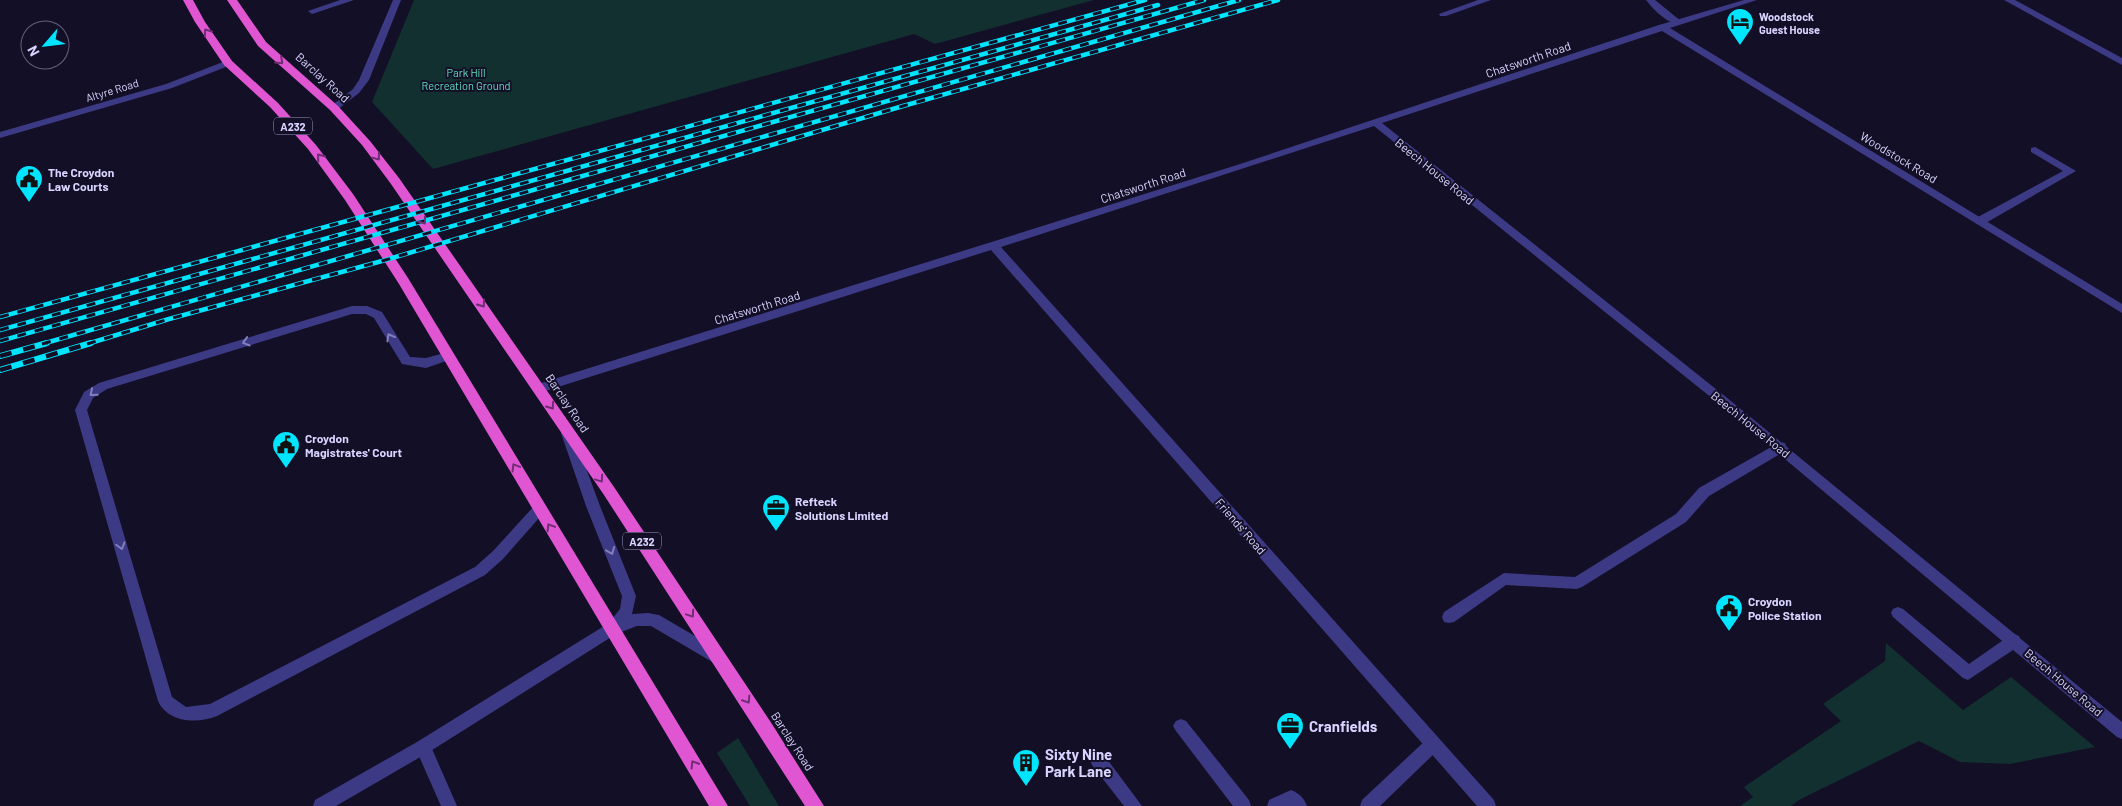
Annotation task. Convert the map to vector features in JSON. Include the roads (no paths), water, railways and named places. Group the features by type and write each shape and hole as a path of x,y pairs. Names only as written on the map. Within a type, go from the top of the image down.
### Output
{"highway":[{"name":"A232","path":"188,0 200,22 228,63 274,105 312,147 349,197 404,281 611,629 719,806"},
{"name":"Barclay Road","path":"232,0 262,44 334,108 366,143 395,181 564,424 721,659 815,806"}],"street":[{"path":"312,11 350,0"},
{"path":"334,108 356,91 364,80 397,0"},
{"path":"1444,14 1487,0"},
{"path":"1650,0 1658,9 1677,22"},
{"name":"Chatsworth Road","path":"539,388 994,247 1376,123 1677,22 1753,0"},
{"path":"2008,0 2122,62"},
{"name":"Woodstock Road","path":"1662,27 2122,309"},
{"name":"Altyre Road","path":"0,135 169,86 228,63"},
{"name":"Beech House Road","path":"1376,123 1780,447 2122,732"},
{"path":"1980,222 2071,171 2035,150"},
{"name":"Friends' Road","path":"994,247 1488,806"},
{"path":"448,356 426,363 406,360 378,315 367,310 352,310 103,386 88,396 82,410 166,701 184,714 212,711 480,571 498,555 540,509"},
{"path":"564,424 593,506 629,596 629,606 625,616 611,629"},
{"path":"1449,617 1504,579 1577,583 1681,518 1704,492 1780,447"},
{"path":"1898,613 1968,673 2014,641"},
{"path":"321,806 424,747 611,629 632,620 644,618 654,620 721,659"},
{"path":"1181,726 1243,806"},
{"path":"1368,806 1433,744"},
{"path":"424,747 450,806"},
{"path":"1098,760 1134,806"},
{"path":"1276,806 1291,798 1299,806"}],"railway":[{"path":"0,317 1145,0"},
{"path":"0,341 1204,0"},
{"path":"42,344 1239,0"},
{"path":"87,344 169,319 382,261 903,106 1278,0"},
{"path":"0,330 1158,5"},
{"path":"0,356 47,343"},
{"path":"0,370 91,343"}],"place":[{"name":"Woodstock Guest House","path":"1740,46"},
{"name":"The Croydon Law Courts","path":"29,203"},
{"name":"Croydon Magistrates' Court","path":"286,469"},
{"name":"Refteck Solutions Limited","path":"776,532"},
{"name":"Croydon Police Station","path":"1729,632"},
{"name":"Cranfields","path":"1290,750"},
{"name":"Sixty Nine Park Lane","path":"1026,787"}],"park label":[{"name":"Park Hill Recreation Ground","path":"466,78"}]}
